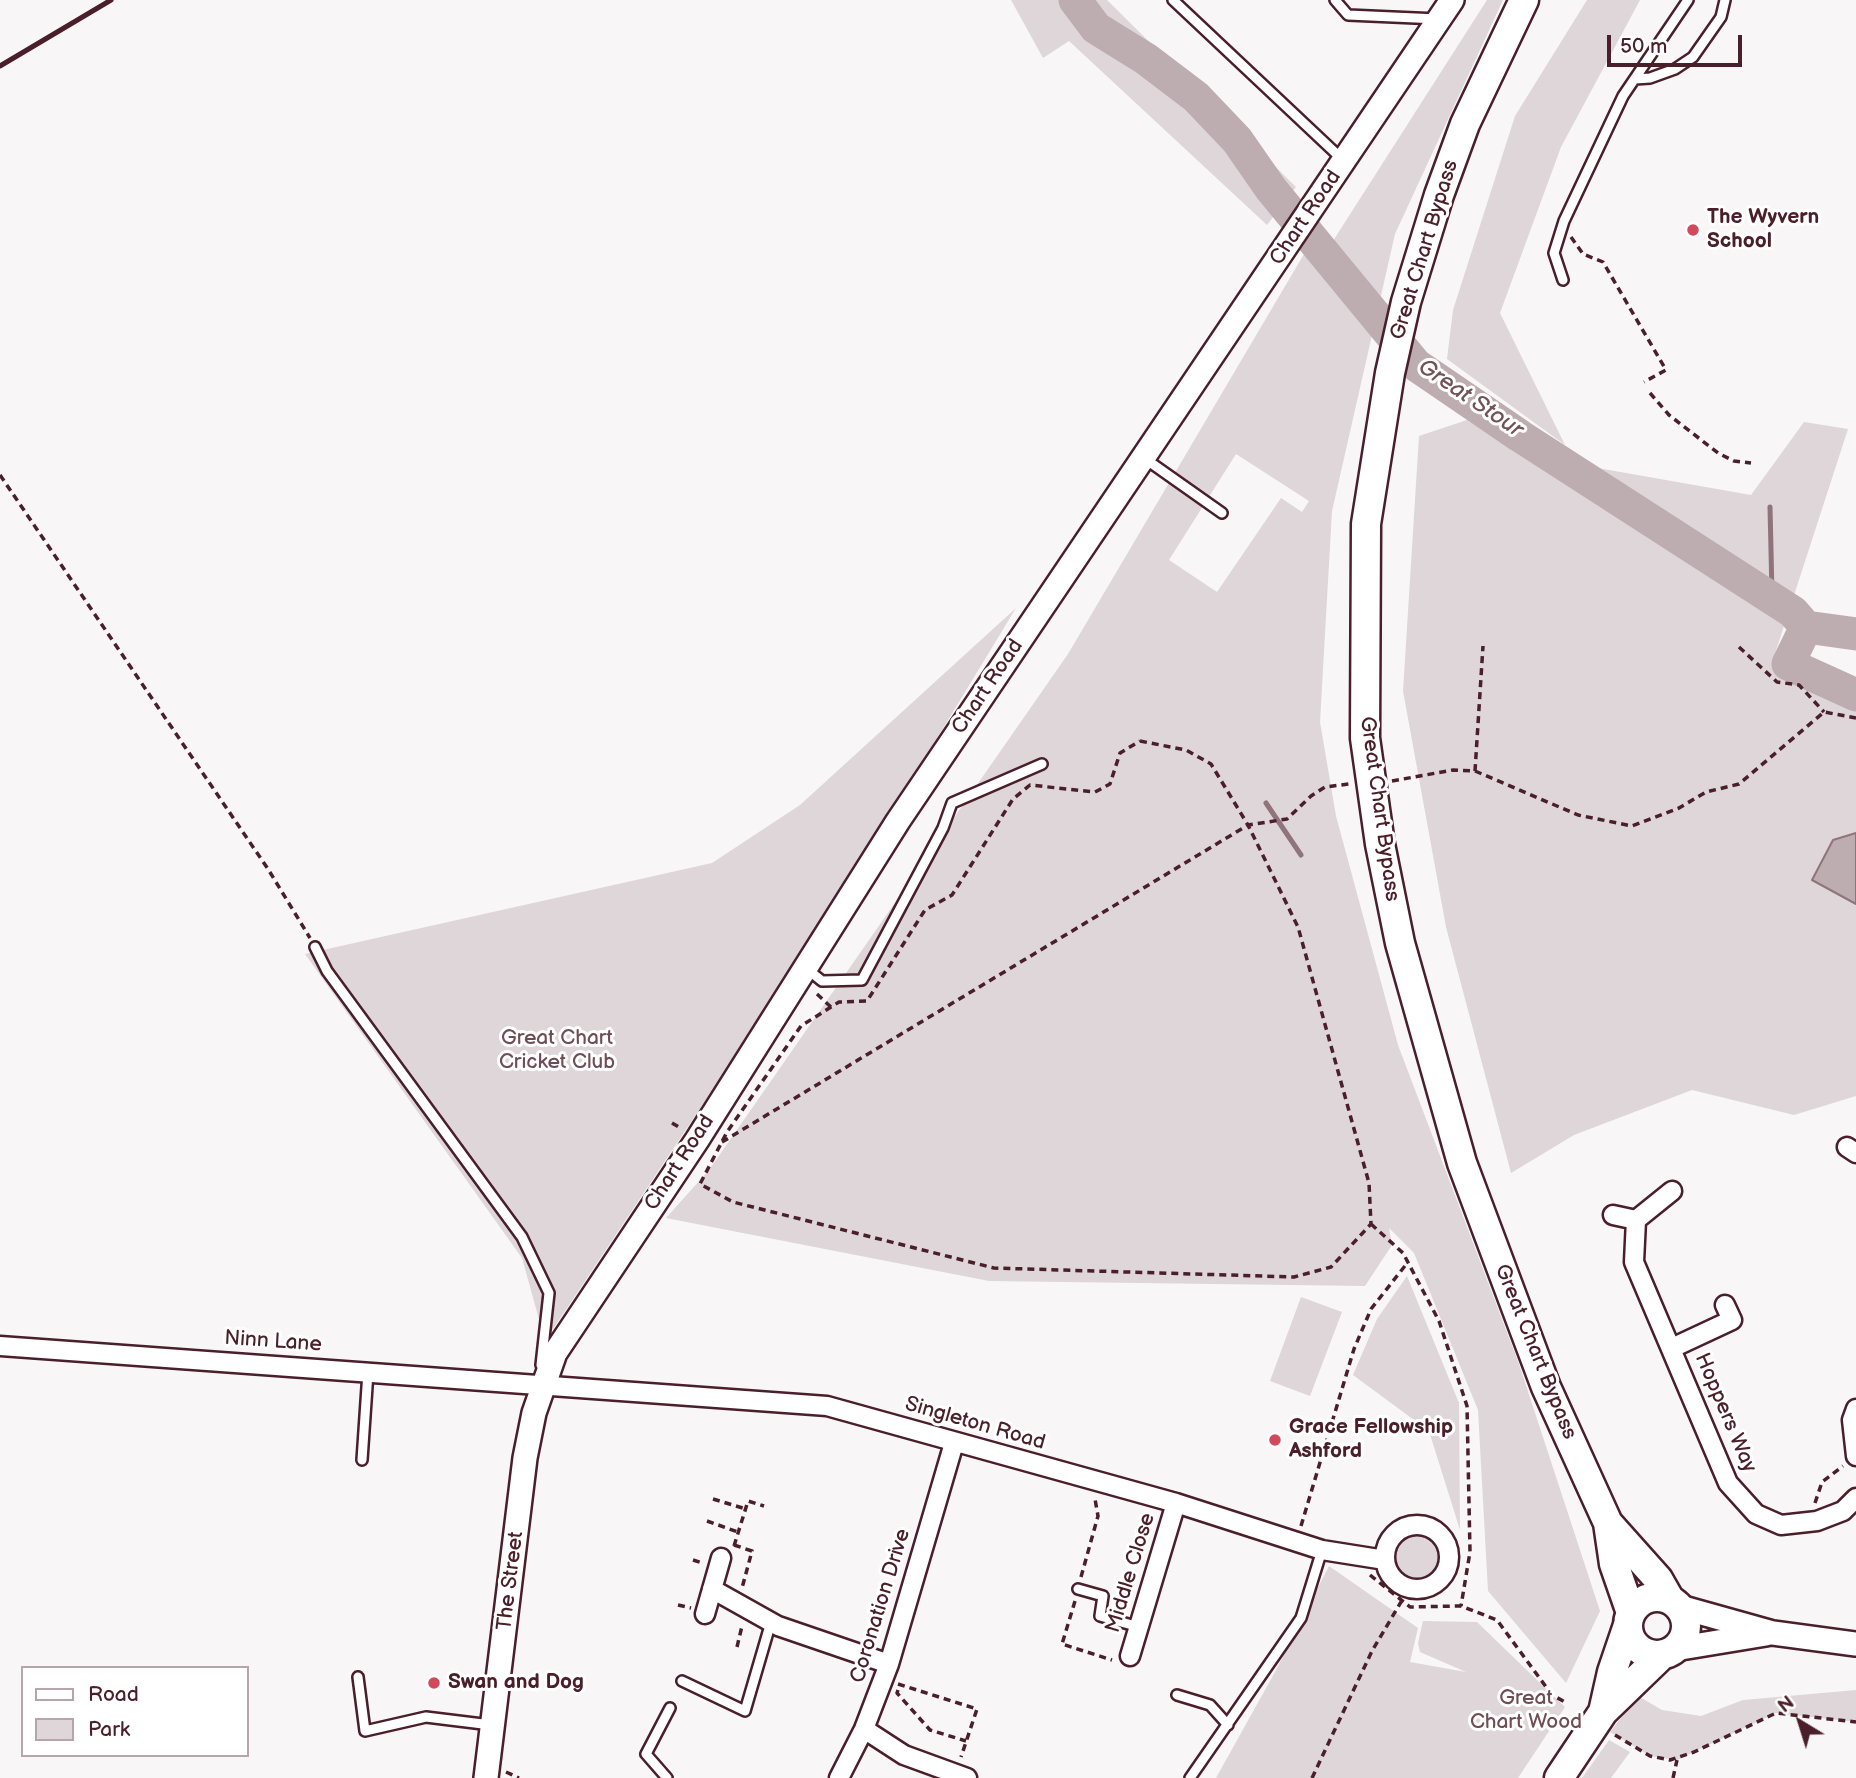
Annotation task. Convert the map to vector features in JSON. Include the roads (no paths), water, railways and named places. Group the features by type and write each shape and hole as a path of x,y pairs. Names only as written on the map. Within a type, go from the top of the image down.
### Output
{"main road":[{"name":"Great Chart Bypass","path":"1524,0 1465,124 1438,195 1406,302 1390,373 1366,524 1365,738 1380,844 1400,943 1462,1163 1546,1387 1608,1523 1614,1564 1629,1619"},
{"name":"Great Chart Bypass","path":"1608,1523 1658,1579 1675,1604"},
{"path":"1559,1778 1685,1634 1686,1625 1675,1604 1661,1597 1643,1600 1629,1619 1612,1672 1606,1722"},
{"path":"1629,1619 1629,1634 1638,1648 1654,1655 1668,1652"}],"street":[{"name":"Chart Road","path":"543,1386 555,1353 697,1140 898,821 1446,9"},
{"path":"1613,1215 1636,1220 1672,1191"},
{"name":"Hoppers Way","path":"1636,1220 1634,1262 1728,1483 1756,1514 1781,1525 1817,1521 1843,1511 1856,1498"},
{"path":"1672,1348 1732,1320 1725,1305"},
{"name":"Ninn Lane","path":"0,1346 543,1386"},
{"name":"Singleton Road","path":"543,1386 755,1398 827,1406 1176,1503 1343,1556 1385,1560"},
{"name":"The Street","path":"486,1778 525,1458 543,1386"},
{"path":"1852,1459 1853,1420 1856,1409"},
{"name":"Coronation Drive","path":"839,1778 891,1676 954,1443"},
{"name":"Middle Close","path":"1130,1656 1176,1503"},
{"path":"705,1614 728,1552"},
{"path":"712,1590 771,1622 891,1676"},
{"path":"1675,1604 1773,1633 1856,1644"},
{"path":"1668,1652 1773,1633"},
{"path":"864,1729 904,1755 961,1776"}],"lane":[{"path":"1173,0 1344,161"},
{"path":"1335,0 1348,15 1446,9"},
{"path":"1563,280 1554,253 1563,223 1611,119 1688,0"},
{"path":"1635,79 1675,69 1693,57 1721,17 1725,0"},
{"path":"1143,457 1222,513"},
{"path":"806,968 822,981 862,980 943,828 952,803 1042,764"},
{"path":"315,947 327,971 522,1237 549,1293 540,1374 543,1386"},
{"path":"362,1460 368,1372"},
{"path":"1190,1778 1301,1618 1322,1550"},
{"path":"1078,1589 1103,1596 1100,1616 1139,1628"},
{"path":"682,1681 745,1711 771,1622"},
{"path":"358,1677 365,1731 426,1717 492,1725"},
{"path":"1178,1695 1210,1705 1228,1725"},
{"path":"667,1778 646,1754 670,1708"}],"waterway":[{"name":"Great Stour","path":"1075,0 1096,28 1146,59 1196,97 1237,140 1271,189 1416,365 1520,436 1793,612 1806,627 1788,664 1856,695"},
{"path":"1770,507 1772,594 1793,612"},
{"path":"1806,627 1856,634"},
{"path":"1266,803 1301,855"}],"railway":[{"path":"0,66 111,0"}],"place":[{"name":"The Wyvern School","path":"1693,230"},
{"name":"Grace Fellowship Ashford","path":"1275,1440"},
{"name":"Swan and Dog","path":"434,1683"}],"park label":[{"name":"Great Chart Cricket Club","path":"557,1051"},
{"name":"Great Chart Wood","path":"1526,1711"}]}
